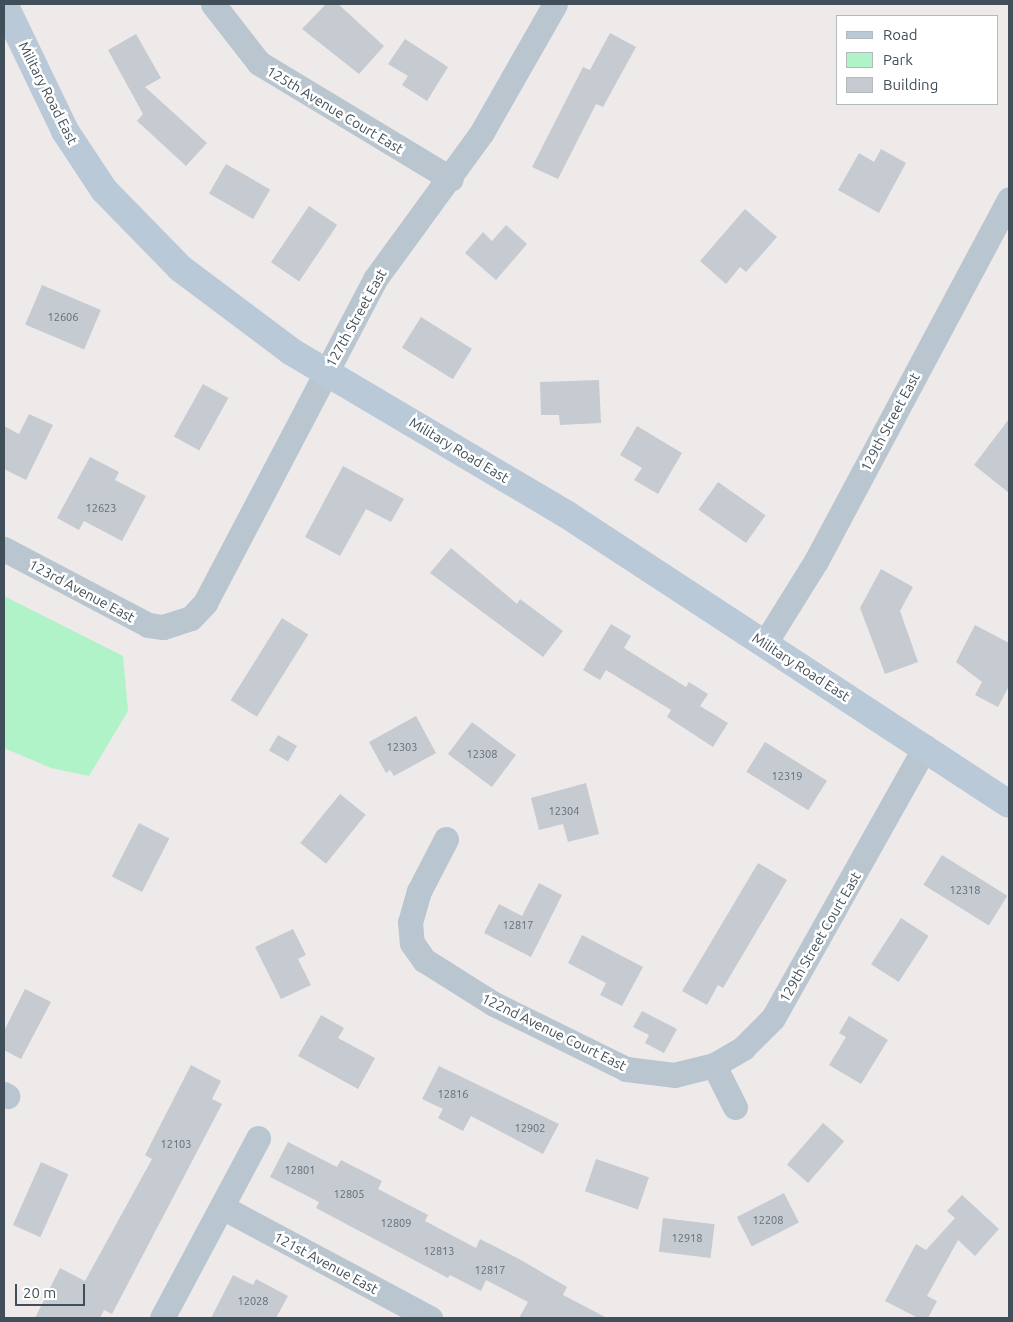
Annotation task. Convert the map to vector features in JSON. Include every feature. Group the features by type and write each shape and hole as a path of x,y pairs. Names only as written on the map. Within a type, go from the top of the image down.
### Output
{"main road":[{"name":"Military Road East","path":"4,4 65,131 104,190 180,268 285,347 566,514 925,747 1009,804"}],"street":[{"name":"125th Avenue Court East","path":"213,4 259,63 451,179"},
{"name":"127th Street East","path":"163,627 191,618 205,603 375,279 451,179 555,4"},
{"name":"129th Street East","path":"765,643 816,561 1009,199"},
{"name":"123rd Avenue East","path":"4,549 94,599 148,625 163,627"},
{"name":"129th Street Court East","path":"714,1065 743,1048 773,1018 925,747"},
{"name":"122nd Avenue Court East","path":"446,839 419,891 410,922 412,943 440,973 626,1069 674,1075 714,1065"},
{"path":"714,1065 735,1107"},
{"path":"162,1318 258,1138"},
{"name":"121st Avenue East","path":"222,1207 430,1318"}],"green space":[{"path":"4,596 123,656 128,711 89,776 51,768 4,748"}],"building":[{"path":"326,4 338,4 384,46 359,74 302,29"},
{"path":"610,33 636,47 603,107 596,104 558,179 532,167 583,67 590,70"},
{"path":"136,34 161,78 145,87 207,143 186,166 137,121 143,114 108,50"},
{"path":"405,39 448,67 427,101 402,85 408,76 388,64"},
{"path":"881,149 906,163 879,213 838,190 859,153 874,162"},
{"path":"226,164 270,189 253,219 209,193"},
{"path":"309,206 337,225 299,281 271,262"},
{"path":"745,209 777,237 746,272 740,267 726,284 700,261"},
{"path":"506,225 527,244 496,280 465,253 483,232 492,241"},
{"path":"42,285 101,310 84,350 25,325"},
{"path":"421,317 472,349 453,379 402,348"},
{"path":"599,380 601,423 560,425 559,415 541,415 540,382"},
{"path":"203,384 228,398 199,451 174,436"},
{"path":"29,414 53,425 26,480 4,469 4,426 19,434"},
{"path":"1009,419 1009,493 974,465"},
{"path":"637,426 682,453 658,494 634,480 642,468 620,455"},
{"path":"90,457 119,472 115,480 146,496 122,541 84,521 79,530 57,518"},
{"path":"343,466 404,499 391,522 366,509 340,556 305,537"},
{"path":"718,482 766,515 746,543 698,510"},
{"path":"451,548 517,604 520,599 563,631 543,657 430,573"},
{"path":"881,569 913,587 900,611 918,662 885,674 860,608"},
{"path":"282,618 308,634 257,717 231,700"},
{"path":"611,624 631,636 624,648 686,687 689,682 708,694 700,706 728,723 713,747 667,717 671,710 606,670 600,680 583,670"},
{"path":"975,625 1009,643 1009,686 998,707 975,695 982,682 956,662"},
{"path":"416,716 436,753 394,776 390,770 386,773 369,742"},
{"path":"472,722 516,755 492,787 448,754"},
{"path":"278,735 297,746 288,762 269,751"},
{"path":"765,742 827,781 808,810 746,772"},
{"path":"586,783 599,834 568,842 563,824 539,830 531,798"},
{"path":"340,794 366,815 326,864 300,843"},
{"path":"139,823 169,838 142,892 112,876"},
{"path":"942,855 1007,896 989,925 923,885"},
{"path":"758,863 787,880 723,988 718,985 707,1005 682,991"},
{"path":"539,883 562,895 531,957 484,933 499,904 522,916"},
{"path":"901,918 929,936 899,982 871,964"},
{"path":"293,929 306,955 298,959 311,985 281,999 255,947"},
{"path":"582,935 643,967 622,1006 600,995 606,983 568,963"},
{"path":"25,989 51,1002 21,1059 4,1050 4,1031"},
{"path":"642,1011 677,1029 664,1053 645,1043 649,1035 633,1027"},
{"path":"321,1015 344,1028 338,1038 375,1058 358,1089 298,1056"},
{"path":"849,1016 888,1040 861,1084 829,1065 846,1037 839,1033"},
{"path":"191,1065 221,1081 212,1099 222,1104 112,1314 104,1310 100,1318 35,1318 60,1268 85,1281 152,1159 145,1155"},
{"path":"439,1066 559,1124 543,1154 471,1116 463,1131 438,1118 443,1109 422,1099"},
{"path":"823,1123 844,1141 808,1183 787,1165"},
{"path":"288,1142 337,1167 341,1160 382,1181 378,1189 428,1215 425,1221 476,1248 480,1239 521,1260 567,1287 563,1295 607,1318 519,1318 528,1302 486,1280 481,1291 450,1275 448,1278 316,1208 319,1202 270,1177"},
{"path":"596,1159 649,1177 638,1209 585,1191"},
{"path":"41,1162 68,1174 40,1237 13,1225"},
{"path":"784,1193 799,1222 752,1246 737,1217"},
{"path":"962,1195 999,1229 975,1256 958,1240 927,1296 937,1301 928,1318 918,1318 885,1301 916,1244 926,1250 955,1218 947,1211"},
{"path":"663,1218 715,1224 710,1258 659,1252"},
{"path":"233,1275 253,1285 256,1279 288,1296 276,1318 211,1318"}]}
